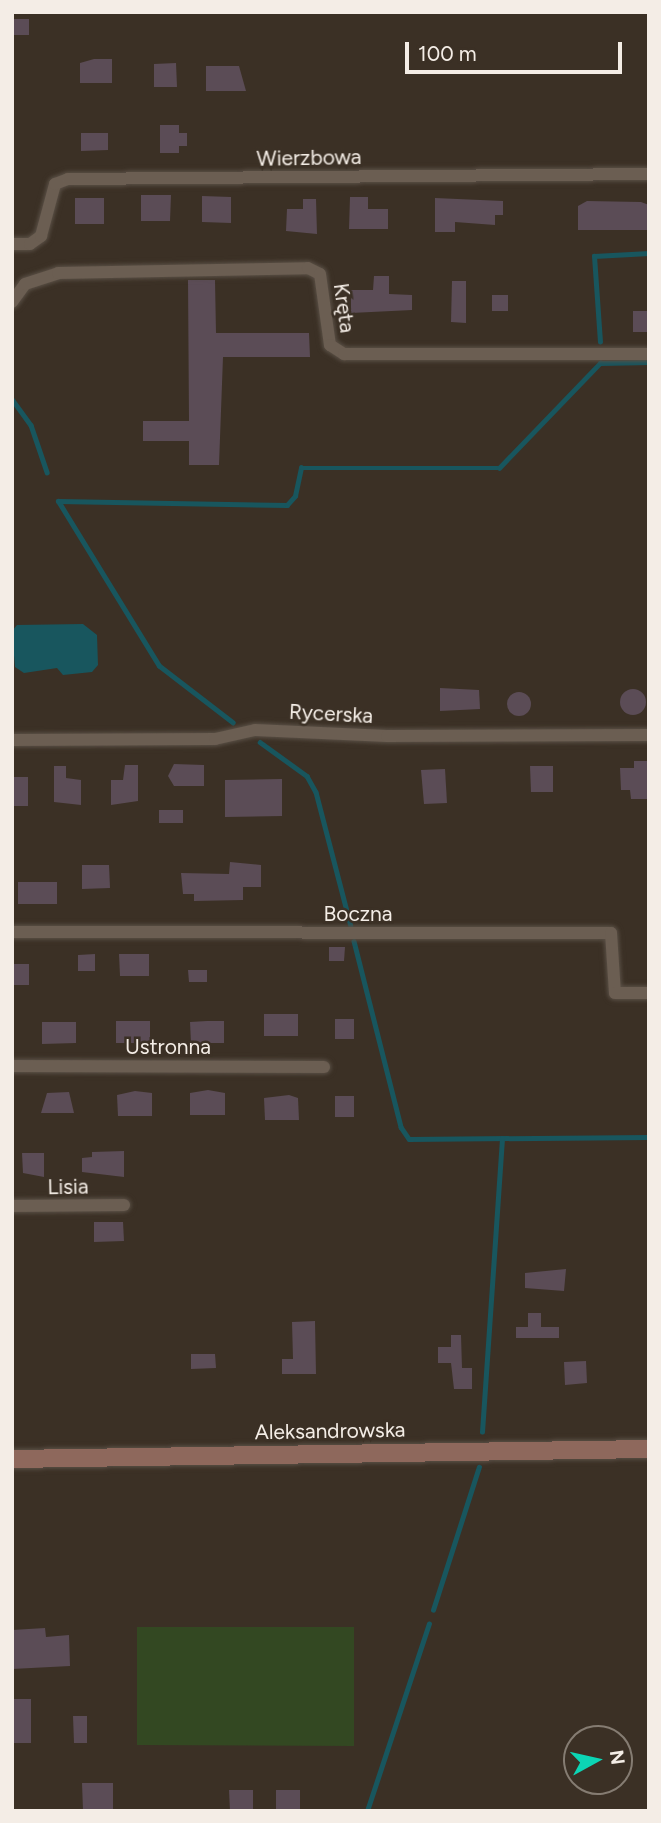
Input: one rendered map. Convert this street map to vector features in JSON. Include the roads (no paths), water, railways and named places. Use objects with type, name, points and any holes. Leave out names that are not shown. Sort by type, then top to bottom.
[{"type":"main road","name":"Aleksandrowska","points":[[12,1459],[649,1449]]},
{"type":"street","name":"Wierzbowa","points":[[12,244],[30,244],[41,236],[55,184],[68,179],[649,174]]},
{"type":"street","name":"Kręta","points":[[12,302],[26,284],[58,273],[308,268],[320,274],[324,288],[324,330],[330,345],[344,354],[649,354]]},
{"type":"street","name":"Rycerska","points":[[12,740],[215,739],[255,730],[387,736],[649,735]]},
{"type":"street","name":"Boczna","points":[[12,932],[611,933],[615,993],[649,993]]},
{"type":"street","name":"Ustronna","points":[[12,1066],[324,1067]]},
{"type":"street","name":"Lisia","points":[[12,1206],[124,1205]]},
{"type":"water","points":[[83,624],[97,635],[98,665],[92,672],[63,675],[57,668],[24,673],[15,667],[12,631],[17,625]]},
{"type":"waterway","points":[[600,342],[594,256],[649,253]]},
{"type":"waterway","points":[[233,723],[159,666],[58,501],[287,505],[295,496],[301,468],[499,468],[600,363],[649,362]]},
{"type":"waterway","points":[[12,399],[31,425],[47,472]]},
{"type":"waterway","points":[[260,742],[307,776],[316,792],[351,926]]},
{"type":"waterway","points":[[354,941],[401,1127],[409,1139],[649,1137]]},
{"type":"waterway","points":[[482,1432],[502,1139]]},
{"type":"waterway","points":[[433,1610],[479,1467]]},
{"type":"waterway","points":[[367,1811],[429,1624]]}]
